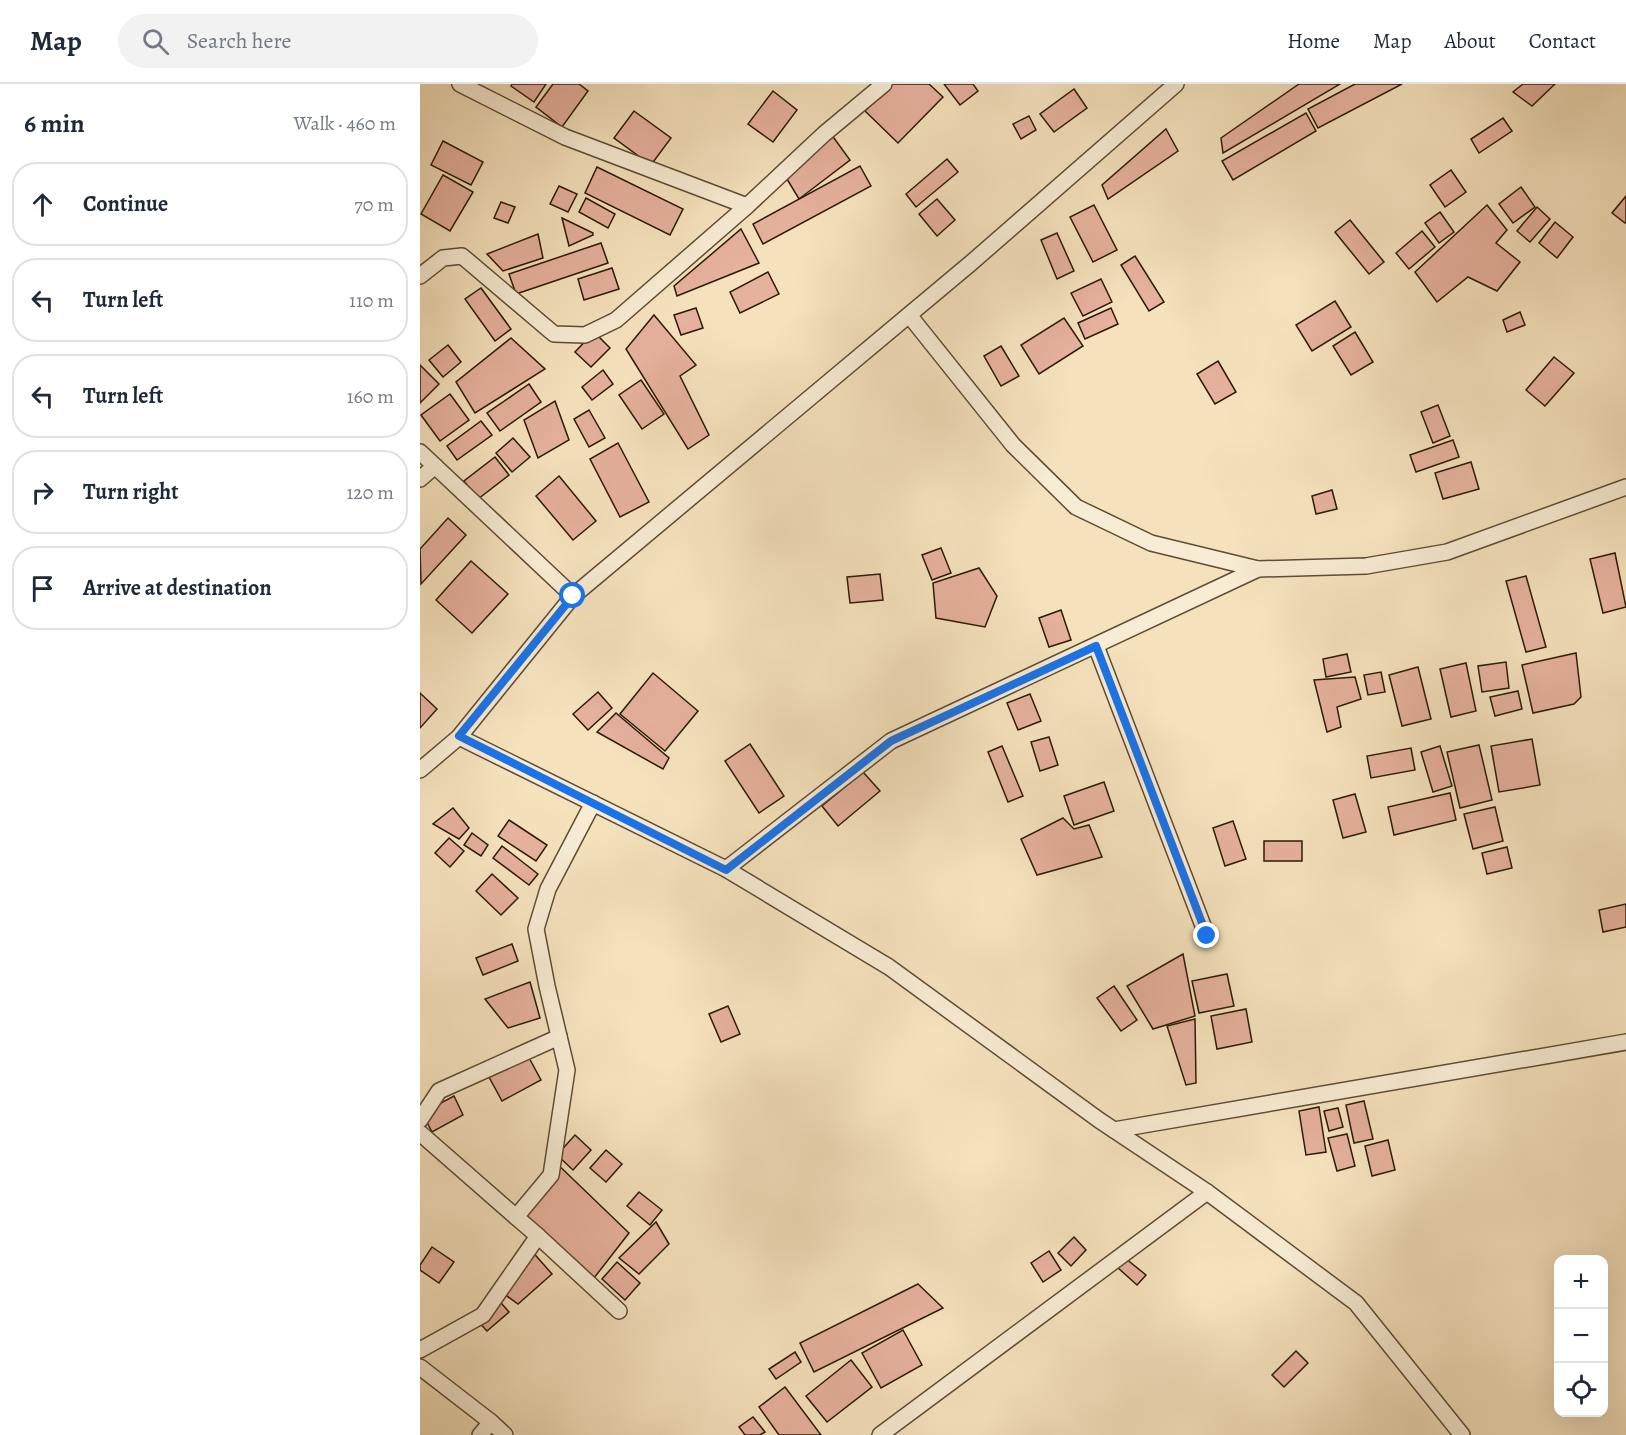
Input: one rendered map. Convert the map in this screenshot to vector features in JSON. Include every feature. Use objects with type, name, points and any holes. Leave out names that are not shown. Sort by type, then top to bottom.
[{"type":"street","points":[[460,84],[565,137],[747,206]]},
{"type":"street","points":[[420,276],[443,258],[462,256],[554,334],[585,334],[616,320],[747,206],[824,134],[884,84]]},
{"type":"street","points":[[420,771],[459,736],[573,596],[909,315],[1176,84]]},
{"type":"street","points":[[909,315],[1013,445],[1076,507],[1151,543],[1258,569],[1366,566],[1447,552],[1626,487]]},
{"type":"street","points":[[420,452],[573,596]]},
{"type":"street","points":[[420,479],[435,466]]},
{"type":"street","points":[[726,870],[891,741],[1258,569]]},
{"type":"street","points":[[1096,646],[1207,936]]},
{"type":"street","points":[[459,736],[726,870],[889,968],[1114,1130],[1207,1192],[1356,1304],[1462,1435]]},
{"type":"street","points":[[516,1217],[551,1175],[567,1070],[536,929],[548,889],[593,803]]},
{"type":"street","points":[[420,1120],[440,1091],[559,1037]]},
{"type":"street","points":[[1114,1130],[1626,1042]]},
{"type":"street","points":[[420,1133],[538,1236],[619,1311]]},
{"type":"street","points":[[880,1435],[1207,1192]]},
{"type":"street","points":[[420,1350],[483,1315],[538,1236]]},
{"type":"street","points":[[420,1367],[505,1435]]},
{"type":"street","points":[[480,1435],[491,1422]]},
{"type":"building","points":[[512,84],[546,84],[534,102],[511,86]]},
{"type":"building","points":[[553,84],[579,84],[588,91],[562,127],[536,107]]},
{"type":"building","points":[[891,84],[929,84],[943,97],[898,143],[865,111]]},
{"type":"building","points":[[944,84],[973,84],[978,91],[960,105]]},
{"type":"building","points":[[1299,84],[1340,84],[1223,153],[1221,138]]},
{"type":"building","points":[[1355,84],[1402,84],[1318,128],[1308,109]]},
{"type":"building","points":[[1523,84],[1555,84],[1532,106],[1513,92]]},
{"type":"building","points":[[1074,89],[1087,108],[1054,132],[1040,114]]},
{"type":"building","points":[[773,91],[797,110],[773,142],[748,124]]},
{"type":"building","points":[[634,111],[671,138],[651,165],[614,138]]},
{"type":"building","points":[[1306,113],[1316,131],[1233,180],[1222,161]]},
{"type":"building","points":[[1029,116],[1036,130],[1021,139],[1013,124]]},
{"type":"building","points":[[1503,118],[1512,131],[1479,153],[1471,139]]},
{"type":"building","points":[[1166,129],[1178,151],[1108,199],[1102,185]]},
{"type":"building","points":[[831,134],[850,160],[799,199],[787,179]]},
{"type":"building","points":[[443,141],[483,162],[471,185],[431,165]]},
{"type":"building","points":[[947,159],[958,172],[916,207],[906,194]]},
{"type":"building","points":[[860,166],[871,186],[763,244],[753,224]]},
{"type":"building","points":[[597,167],[683,209],[670,235],[585,193]]},
{"type":"building","points":[[1451,170],[1466,192],[1445,207],[1430,185]]},
{"type":"building","points":[[443,175],[473,192],[450,231],[421,214]]},
{"type":"building","points":[[559,186],[577,194],[568,212],[550,204]]},
{"type":"building","points":[[1521,187],[1535,207],[1513,223],[1499,204]]},
{"type":"building","points":[[1626,196],[1626,222],[1625,223],[1612,213]]},
{"type":"building","points":[[586,198],[615,214],[608,228],[579,212]]},
{"type":"building","points":[[937,199],[955,220],[937,236],[919,214]]},
{"type":"building","points":[[501,202],[515,207],[508,223],[494,218]]},
{"type":"building","points":[[1094,205],[1117,250],[1093,262],[1070,217]]},
{"type":"building","points":[[1487,205],[1507,230],[1496,243],[1520,262],[1497,291],[1468,277],[1437,302],[1415,272]]},
{"type":"building","points":[[1537,207],[1550,219],[1530,242],[1517,231]]},
{"type":"building","points":[[1440,212],[1454,232],[1439,243],[1425,223]]},
{"type":"building","points":[[562,218],[593,233],[593,235],[569,246]]},
{"type":"building","points":[[1350,220],[1384,262],[1369,274],[1335,232]]},
{"type":"building","points":[[1555,222],[1573,237],[1557,258],[1539,243]]},
{"type":"building","points":[[741,229],[759,263],[677,296],[674,286]]},
{"type":"building","points":[[1422,231],[1435,247],[1409,269],[1396,253]]},
{"type":"building","points":[[1057,233],[1074,271],[1057,279],[1041,240]]},
{"type":"building","points":[[538,234],[543,258],[503,271],[487,254]]},
{"type":"building","points":[[601,243],[608,263],[516,294],[509,274]]},
{"type":"building","points":[[1135,256],[1164,302],[1149,311],[1121,265]]},
{"type":"building","points":[[612,268],[619,289],[584,300],[578,279]]},
{"type":"building","points":[[768,272],[779,294],[740,313],[730,292]]},
{"type":"building","points":[[1101,279],[1112,302],[1083,316],[1071,293]]},
{"type":"building","points":[[481,288],[511,329],[495,341],[465,299]]},
{"type":"building","points":[[1335,301],[1351,327],[1312,351],[1296,325]]},
{"type":"building","points":[[696,308],[703,328],[681,335],[674,315]]},
{"type":"building","points":[[1111,308],[1118,324],[1085,339],[1078,323]]},
{"type":"building","points":[[1520,312],[1525,325],[1507,332],[1503,320]]},
{"type":"building","points":[[654,315],[696,365],[680,376],[709,435],[688,449],[626,349]]},
{"type":"building","points":[[1064,318],[1083,346],[1039,374],[1021,345]]},
{"type":"building","points":[[594,332],[610,348],[591,367],[575,352]]},
{"type":"building","points":[[1355,332],[1373,362],[1351,375],[1333,346]]},
{"type":"building","points":[[511,338],[545,369],[475,413],[456,382]]},
{"type":"building","points":[[448,345],[461,362],[443,377],[429,360]]},
{"type":"building","points":[[1001,346],[1019,376],[1001,386],[984,356]]},
{"type":"building","points":[[1554,357],[1574,373],[1545,406],[1526,390]]},
{"type":"building","points":[[1218,361],[1236,392],[1215,404],[1197,374]]},
{"type":"building","points":[[420,365],[439,384],[420,403]]},
{"type":"building","points":[[603,370],[613,384],[592,400],[582,387]]},
{"type":"building","points":[[641,380],[664,414],[642,429],[619,395]]},
{"type":"building","points":[[529,384],[541,402],[500,431],[487,413]]},
{"type":"building","points":[[450,394],[469,420],[440,441],[421,415]]},
{"type":"building","points":[[555,401],[569,440],[538,458],[524,420]]},
{"type":"building","points":[[1438,405],[1450,436],[1433,443],[1421,412]]},
{"type":"building","points":[[589,410],[605,438],[589,447],[574,419]]},
{"type":"building","points":[[481,421],[492,435],[457,460],[447,446]]},
{"type":"building","points":[[513,438],[530,457],[512,472],[496,453]]},
{"type":"building","points":[[1453,440],[1459,457],[1416,472],[1410,455]]},
{"type":"building","points":[[618,443],[649,502],[620,517],[590,459]]},
{"type":"building","points":[[495,457],[509,475],[478,499],[464,481]]},
{"type":"building","points":[[1471,462],[1479,489],[1443,499],[1435,473]]},
{"type":"building","points":[[559,476],[596,521],[573,540],[536,496]]},
{"type":"building","points":[[1332,490],[1337,509],[1316,514],[1312,496]]},
{"type":"building","points":[[448,518],[466,535],[421,584],[420,549]]},
{"type":"building","points":[[941,548],[951,573],[932,580],[922,555]]},
{"type":"building","points":[[1615,553],[1626,607],[1603,613],[1590,559]]},
{"type":"building","points":[[471,561],[508,594],[472,633],[436,600]]},
{"type":"building","points":[[979,568],[997,596],[985,627],[936,618],[933,583]]},
{"type":"building","points":[[880,574],[883,600],[850,603],[847,577]]},
{"type":"building","points":[[1526,576],[1546,647],[1526,652],[1506,581]]},
{"type":"building","points":[[1061,610],[1071,640],[1049,647],[1039,618]]},
{"type":"building","points":[[1576,653],[1581,697],[1574,704],[1533,713],[1522,665]]},
{"type":"building","points":[[1347,654],[1351,672],[1326,677],[1323,659]]},
{"type":"building","points":[[1506,662],[1509,688],[1482,692],[1478,666]]},
{"type":"building","points":[[1466,663],[1476,711],[1451,717],[1440,669]]},
{"type":"building","points":[[1418,667],[1431,719],[1402,726],[1389,675]]},
{"type":"building","points":[[1381,672],[1385,692],[1368,695],[1364,675]]},
{"type":"building","points":[[653,673],[698,711],[665,751],[620,714]]},
{"type":"building","points":[[1355,677],[1361,699],[1337,707],[1341,727],[1327,732],[1314,680]]},
{"type":"building","points":[[1518,691],[1522,709],[1495,716],[1490,697]]},
{"type":"building","points":[[598,692],[612,708],[588,730],[573,714]]},
{"type":"building","points":[[420,693],[437,709],[420,728]]},
{"type":"building","points":[[1030,694],[1041,721],[1018,730],[1007,703]]},
{"type":"building","points":[[616,713],[669,758],[663,769],[597,732]]},
{"type":"building","points":[[1049,737],[1058,765],[1040,771],[1031,742]]},
{"type":"building","points":[[1532,739],[1540,785],[1499,792],[1491,746]]},
{"type":"building","points":[[750,744],[784,796],[759,813],[725,761]]},
{"type":"building","points":[[1479,745],[1492,800],[1460,808],[1447,752]]},
{"type":"building","points":[[1002,746],[1023,796],[1008,802],[988,752]]},
{"type":"building","points":[[1440,746],[1452,786],[1433,792],[1421,752]]},
{"type":"building","points":[[1411,748],[1415,770],[1371,778],[1367,756]]},
{"type":"building","points":[[863,772],[880,791],[838,826],[822,806]]},
{"type":"building","points":[[1104,782],[1114,811],[1074,825],[1064,796]]},
{"type":"building","points":[[1450,793],[1456,820],[1394,835],[1388,807]]},
{"type":"building","points":[[1355,794],[1366,832],[1343,838],[1333,800]]},
{"type":"building","points":[[1495,807],[1503,841],[1473,849],[1464,814]]},
{"type":"building","points":[[453,808],[469,828],[459,839],[433,824]]},
{"type":"building","points":[[1063,818],[1074,829],[1089,825],[1102,857],[1037,875],[1021,839]]},
{"type":"building","points":[[509,820],[547,845],[536,861],[498,836]]},
{"type":"building","points":[[1233,821],[1246,859],[1225,866],[1213,828]]},
{"type":"building","points":[[472,833],[488,845],[481,856],[464,845]]},
{"type":"building","points":[[449,838],[464,851],[450,867],[435,853]]},
{"type":"building","points":[[1264,841],[1302,841],[1302,861],[1264,861]]},
{"type":"building","points":[[502,846],[538,874],[529,885],[493,858]]},
{"type":"building","points":[[1507,847],[1512,868],[1487,874],[1482,853]]},
{"type":"building","points":[[492,874],[518,898],[501,915],[476,891]]},
{"type":"building","points":[[1626,904],[1626,927],[1603,932],[1599,910]]},
{"type":"building","points":[[512,944],[518,961],[483,975],[476,958]]},
{"type":"building","points":[[1183,954],[1195,1016],[1153,1029],[1127,986]]},
{"type":"building","points":[[1227,974],[1234,1006],[1199,1013],[1192,981]]},
{"type":"building","points":[[530,982],[540,1018],[508,1028],[485,999]]},
{"type":"building","points":[[1114,986],[1137,1020],[1121,1031],[1097,998]]},
{"type":"building","points":[[728,1006],[740,1034],[721,1042],[709,1014]]},
{"type":"building","points":[[1246,1009],[1252,1042],[1217,1049],[1211,1016]]},
{"type":"building","points":[[1195,1019],[1196,1083],[1186,1085],[1167,1026]]},
{"type":"building","points":[[528,1056],[541,1080],[502,1101],[489,1077]]},
{"type":"building","points":[[454,1096],[463,1115],[432,1132],[422,1113]]},
{"type":"building","points":[[1364,1101],[1373,1139],[1354,1143],[1346,1105]]},
{"type":"building","points":[[1319,1107],[1326,1152],[1306,1155],[1299,1111]]},
{"type":"building","points":[[1338,1108],[1343,1127],[1329,1131],[1324,1111]]},
{"type":"building","points":[[1347,1134],[1355,1166],[1337,1171],[1328,1138]]},
{"type":"building","points":[[575,1135],[591,1150],[573,1170],[557,1155]]},
{"type":"building","points":[[1388,1140],[1395,1170],[1372,1176],[1365,1146]]},
{"type":"building","points":[[606,1150],[622,1164],[606,1182],[590,1168]]},
{"type":"building","points":[[550,1157],[629,1233],[594,1278],[525,1214]]},
{"type":"building","points":[[639,1192],[662,1210],[650,1225],[627,1206]]},
{"type":"building","points":[[656,1222],[669,1244],[639,1274],[619,1258]]},
{"type":"building","points":[[1074,1237],[1086,1250],[1071,1266],[1058,1253]]},
{"type":"building","points":[[432,1247],[454,1262],[439,1283],[420,1270],[420,1265]]},
{"type":"building","points":[[530,1249],[552,1274],[518,1304],[500,1291]]},
{"type":"building","points":[[1049,1251],[1061,1270],[1043,1282],[1031,1263]]},
{"type":"building","points":[[1125,1258],[1146,1275],[1137,1285],[1117,1267]]},
{"type":"building","points":[[617,1262],[640,1283],[625,1300],[602,1279]]},
{"type":"building","points":[[918,1284],[943,1308],[814,1372],[800,1343]]},
{"type":"building","points":[[495,1296],[509,1312],[487,1331],[473,1316]]},
{"type":"building","points":[[903,1330],[922,1365],[881,1388],[862,1353]]},
{"type":"building","points":[[1296,1351],[1308,1363],[1284,1387],[1272,1375]]},
{"type":"building","points":[[795,1352],[801,1362],[776,1379],[769,1369]]},
{"type":"building","points":[[851,1360],[872,1387],[827,1422],[806,1396]]},
{"type":"building","points":[[785,1387],[821,1435],[779,1435],[759,1407]]},
{"type":"building","points":[[753,1417],[765,1432],[760,1435],[745,1435],[739,1427]]},
{"type":"route","points":[[573,596],[459,736],[726,870],[891,741],[1096,646],[1207,936]]}]
